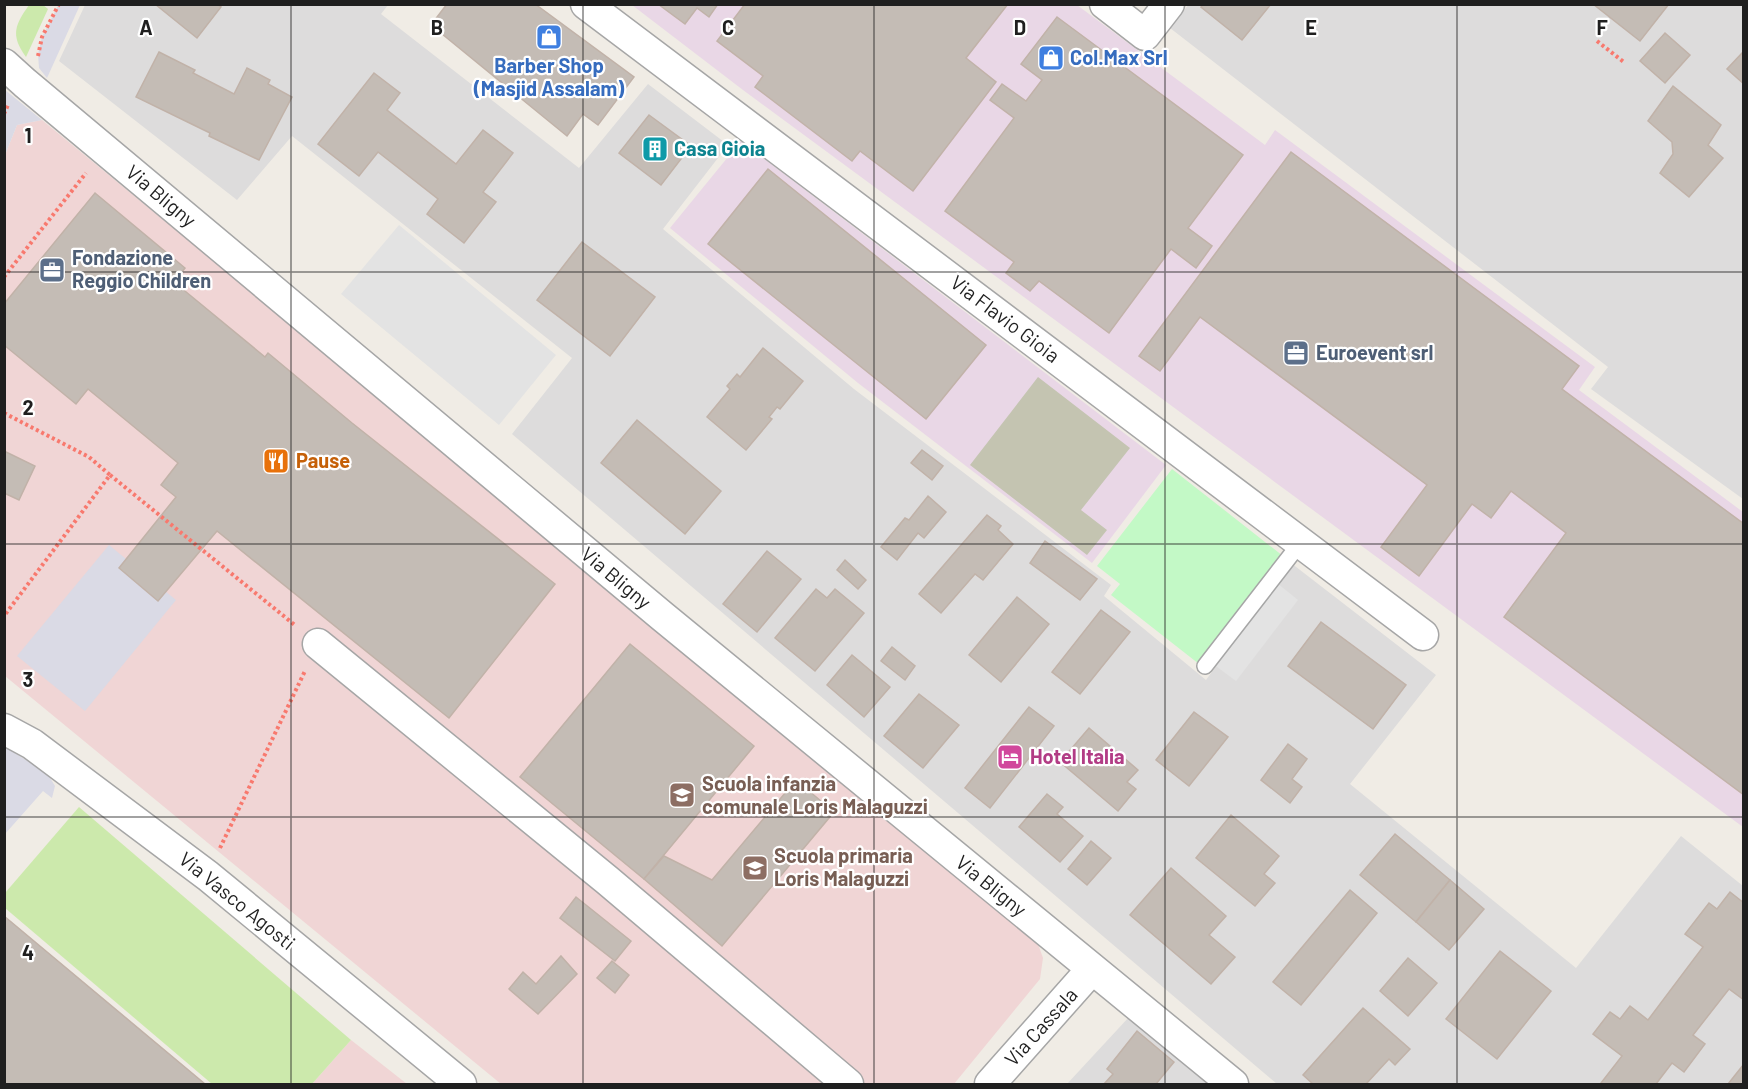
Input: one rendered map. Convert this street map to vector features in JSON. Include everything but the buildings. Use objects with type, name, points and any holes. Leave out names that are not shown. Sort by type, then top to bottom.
[{"type":"street","name":"Via Flavio Gioia","points":[[586,4],[1423,635]]},
{"type":"street","points":[[1105,4],[1145,35],[1169,4]]},
{"type":"street","name":"Via Bligny","points":[[4,64],[662,616],[1233,1084]]},
{"type":"street","points":[[318,644],[608,880],[848,1084]]},
{"type":"street","name":"Via Vasco Agosti","points":[[7,731],[32,744],[208,876],[461,1084]]},
{"type":"street","name":"Via Cassala","points":[[990,1084],[1092,969]]},
{"type":"lane","points":[[1205,666],[1301,542]]},
{"type":"path","points":[[1597,40],[1625,63]]},
{"type":"path","points":[[4,413],[90,457],[318,644],[208,876]]},
{"type":"path","points":[[4,616],[110,475]]},
{"type":"shaded area","points":[[59,4],[80,5],[47,78],[39,68],[38,54],[42,37]]},
{"type":"shaded area","points":[[1189,4],[1743,5],[1743,499],[1591,389],[1608,367],[1170,28]]},
{"type":"shaded area","points":[[85,5],[388,5],[381,14],[579,168],[648,84],[728,145],[663,229],[854,389],[1111,585],[1104,596],[1206,680],[1291,563],[1436,675],[1350,784],[1576,968],[1681,836],[1743,886],[1743,1084],[1277,1084],[512,434],[572,358],[292,136],[237,200],[59,61]]},
{"type":"shaded area","points":[[632,5],[1077,5],[1265,145],[1275,130],[1595,367],[1579,390],[1743,512],[1743,827],[743,90]]},
{"type":"shaded area","points":[[5,90],[42,120],[17,125],[5,155]]},
{"type":"shaded area","points":[[42,120],[1037,941],[1043,958],[1040,979],[954,1084],[501,1084],[5,676],[5,155],[17,125]]},
{"type":"shaded area","points":[[741,141],[1166,465],[1092,563],[858,383],[670,228]]},
{"type":"shaded area","points":[[399,225],[556,355],[499,425],[341,294]]},
{"type":"shaded area","points":[[1038,377],[1130,448],[1081,510],[1107,530],[1087,555],[970,465]]},
{"type":"shaded area","points":[[109,545],[176,600],[85,711],[17,656]]},
{"type":"shaded area","points":[[1272,579],[1298,600],[1236,681],[1209,661]]},
{"type":"shaded area","points":[[5,747],[47,773],[55,786],[52,798],[43,791],[5,834]]},
{"type":"shaded area","points":[[1130,1016],[1212,1084],[1067,1084]]},
{"type":"shaded area","points":[[351,1040],[407,1084],[312,1084]]},
{"type":"green space","points":[[29,5],[43,5],[48,9],[26,57],[18,42],[16,30],[20,18]]},
{"type":"green space","points":[[1172,469],[1283,556],[1199,664],[1111,595],[1120,584],[1097,566]]},
{"type":"green space","points":[[79,807],[351,1040],[312,1084],[212,1084],[5,908],[5,893]]},
{"type":"place","name":"Barber Shop (Masjid Assalam)","points":[[549,37]]},
{"type":"place","name":"Col.Max Srl","points":[[1051,58]]},
{"type":"place","name":"Casa Gioia","points":[[655,149]]},
{"type":"place","name":"Fondazione Reggio Children","points":[[52,270]]},
{"type":"place","name":"Euroevent srl","points":[[1296,353]]},
{"type":"place","name":"Pause","points":[[276,461]]},
{"type":"place","name":"Hotel Italia","points":[[1010,757]]},
{"type":"place","name":"Scuola infanzia comunale Loris Malaguzzi","points":[[682,795]]},
{"type":"place","name":"Scuola primaria Loris Malaguzzi","points":[[755,868]]}]
